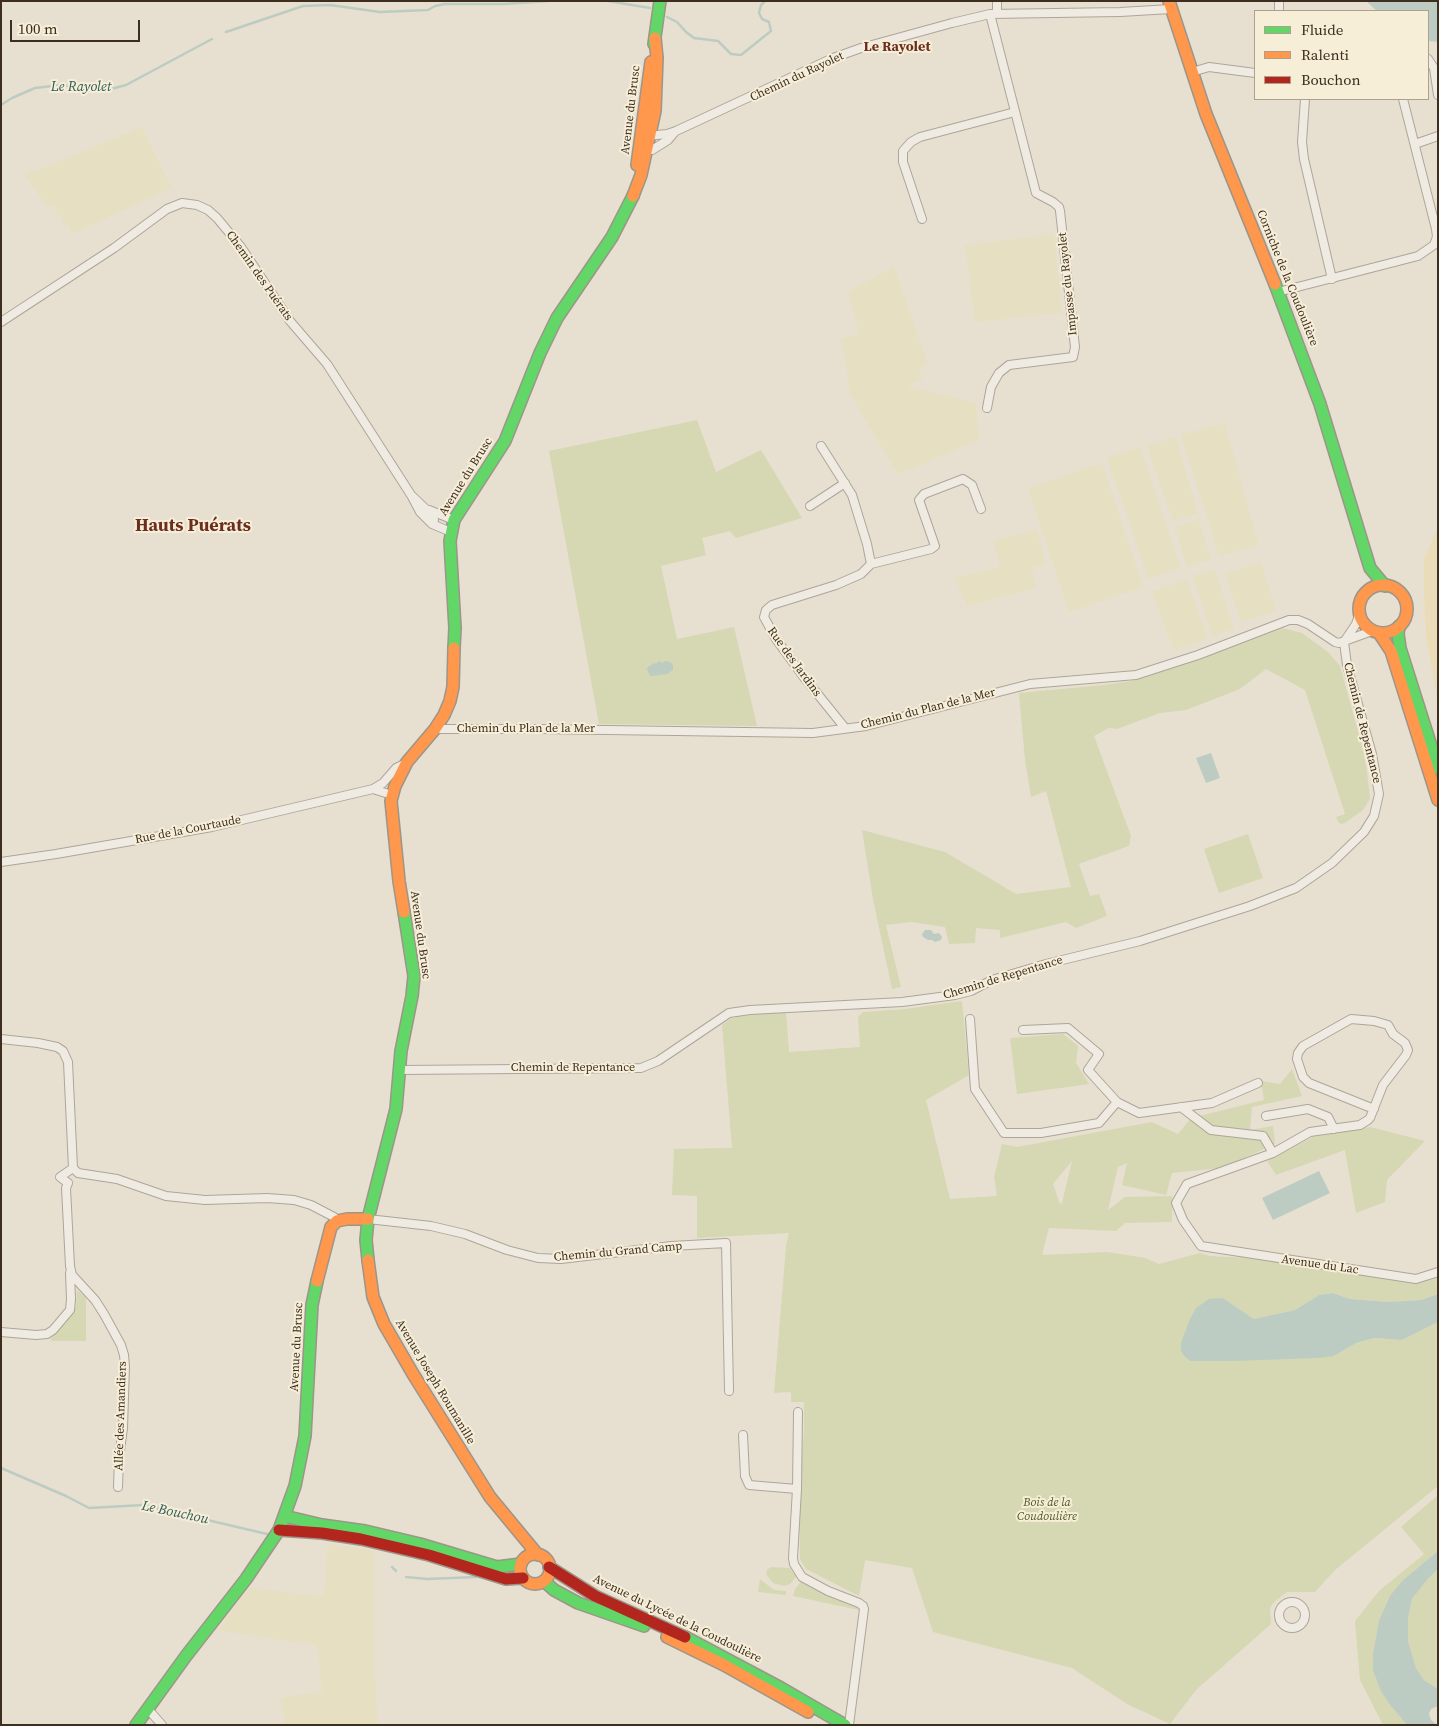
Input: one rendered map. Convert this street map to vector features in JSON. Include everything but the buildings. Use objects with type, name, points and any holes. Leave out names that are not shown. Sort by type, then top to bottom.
[{"type":"street","name":"Avenue du Brusc","points":[[646,142],[647,90],[660,1]]},
{"type":"street","name":"Impasse du Rayolet","points":[[987,408],[992,387],[999,373],[1008,365],[1073,357],[1075,348],[1059,206],[1036,193],[993,14],[998,1]]},
{"type":"street","name":"Chemin du Rayolet","points":[[646,142],[676,131],[852,51],[884,40],[993,14],[1120,12],[1170,5]]},
{"type":"street","name":"Corniche de la Coudoulière","points":[[1170,5],[1206,114],[1278,292],[1326,420],[1370,568]]},
{"type":"street","name":"Avenue du Brusc","points":[[368,1219],[396,1109],[402,1046],[414,976],[399,881],[391,810],[392,795],[407,762],[435,729],[450,702],[455,674],[451,532],[454,520],[505,441],[540,352],[552,328],[612,237],[629,205],[641,175],[646,142],[657,95],[655,38]]},
{"type":"street","points":[[1429,60],[1434,68],[1438,95]]},
{"type":"street","points":[[1192,72],[1209,67],[1254,73]]},
{"type":"street","points":[[1305,100],[1302,142],[1304,159],[1332,279]]},
{"type":"street","points":[[1278,292],[1418,256],[1434,245],[1436,229],[1403,100]]},
{"type":"street","points":[[922,219],[903,162],[903,151],[911,142],[920,138],[1015,112]]},
{"type":"street","points":[[646,142],[652,150],[668,140],[676,131]]},
{"type":"street","points":[[1415,144],[1438,136]]},
{"type":"street","name":"Chemin des Puérats","points":[[1,322],[114,248],[167,209],[182,203],[197,205],[208,210],[241,247],[290,321],[327,364],[420,512],[432,524],[451,532]]},
{"type":"street","points":[[821,446],[852,495],[871,564],[931,550],[934,546],[919,500],[924,494],[963,479],[972,486],[980,509]]},
{"type":"street","points":[[810,506],[845,483]]},
{"type":"street","name":"Chemin des Puérats","points":[[411,495],[428,510],[454,520]]},
{"type":"street","points":[[428,510],[434,520],[432,524]]},
{"type":"street","name":"Rue des Jardins","points":[[845,728],[803,676],[776,639],[764,617],[766,610],[772,605],[836,585],[861,574],[871,564]]},
{"type":"street","points":[[1370,568],[1385,586]]},
{"type":"street","points":[[1370,568],[1370,583],[1360,602],[1362,622],[1375,632],[1391,651],[1438,800]]},
{"type":"street","points":[[1367,591],[1375,587],[1385,586],[1395,589],[1400,593],[1406,605],[1406,613],[1399,626],[1400,648],[1438,768]]},
{"type":"street","points":[[1344,642],[1360,615]]},
{"type":"street","name":"Chemin du Plan de la Mer","points":[[435,729],[813,733],[866,726],[1030,684],[1136,676],[1198,655],[1289,620],[1298,620],[1308,624],[1335,642],[1344,642]]},
{"type":"street","points":[[1344,642],[1375,632],[1390,632],[1399,626]]},
{"type":"street","name":"Chemin de Repentance","points":[[399,1070],[641,1068],[658,1061],[729,1014],[750,1010],[902,1002],[955,995],[971,991],[1001,977],[1090,952],[1140,941],[1250,906],[1296,888],[1332,863],[1364,832],[1374,816],[1379,797],[1376,769],[1347,665],[1344,642]]},
{"type":"street","name":"Rue de la Courtaude","points":[[1,862],[212,827],[374,790],[396,768],[407,762]]},
{"type":"street","points":[[383,783],[388,784],[392,795]]},
{"type":"street","name":"Rue de la Courtaude","points":[[374,790],[392,795]]},
{"type":"street","points":[[970,1019],[975,1089],[1004,1133],[1041,1133],[1099,1124],[1117,1102]]},
{"type":"street","points":[[1181,1107],[1211,1130],[1262,1136],[1272,1153],[1310,1132],[1364,1123],[1370,1118],[1374,1109],[1383,1085],[1408,1050],[1405,1043],[1393,1034],[1388,1025],[1374,1021],[1351,1019],[1309,1042],[1300,1050],[1297,1059],[1306,1081],[1374,1109]]},
{"type":"street","points":[[1023,1030],[1068,1028],[1099,1054],[1088,1070],[1117,1102],[1139,1113],[1212,1103],[1258,1083]]},
{"type":"street","points":[[1,1038],[38,1042],[57,1047],[63,1051],[68,1062],[75,1170],[68,1183],[60,1177],[75,1170],[117,1179],[166,1196],[205,1200],[267,1198],[294,1200],[311,1205],[334,1217],[337,1221],[368,1219]]},
{"type":"street","points":[[1266,1116],[1308,1109],[1328,1117],[1334,1129]]},
{"type":"street","name":"Avenue du Lac","points":[[1272,1153],[1187,1184],[1176,1203],[1183,1220],[1201,1246],[1416,1279],[1438,1272]]},
{"type":"street","name":"Allée des Amandiers","points":[[68,1183],[66,1188],[72,1275],[95,1300],[121,1345],[124,1355],[123,1428],[118,1487]]},
{"type":"street","name":"Chemin du Grand Camp","points":[[368,1219],[431,1226],[465,1234],[507,1250],[538,1258],[561,1259],[671,1246],[726,1243],[729,1391]]},
{"type":"street","name":"Avenue Joseph Roumanille","points":[[368,1219],[366,1240],[369,1277],[373,1298],[384,1324],[490,1498],[538,1555]]},
{"type":"street","name":"Avenue du Brusc","points":[[136,1725],[246,1579],[279,1530],[296,1486],[305,1436],[312,1305],[320,1264],[331,1226],[337,1221]]},
{"type":"street","points":[[1,1332],[36,1335],[47,1334],[53,1330],[70,1310],[70,1266]]},
{"type":"street","points":[[798,1412],[797,1489],[793,1558],[796,1568],[802,1577],[828,1591],[859,1603],[864,1609],[849,1725]]},
{"type":"street","points":[[743,1434],[746,1483],[749,1485],[797,1489]]},
{"type":"street","points":[[279,1530],[322,1533],[361,1539],[429,1555],[506,1579],[523,1578],[532,1584],[544,1581],[549,1575],[550,1567],[546,1559],[538,1555],[533,1555],[523,1561],[497,1567],[420,1544],[365,1531],[322,1525],[284,1516]]},
{"type":"street","points":[[523,1578],[521,1574],[526,1541]]},
{"type":"street","name":"Avenue du Lycée de la Coudoulière","points":[[550,1567],[595,1596],[702,1645],[782,1688],[844,1725]]},
{"type":"street","name":"Avenue du Lycée de la Coudoulière","points":[[544,1581],[554,1590],[578,1603],[646,1626],[724,1665],[830,1725]]},
{"type":"street","points":[[147,1708],[162,1725]]},
{"type":"shaded area","points":[[1366,1],[1438,1],[1438,42],[1429,41],[1429,10],[1376,10]]},
{"type":"shaded area","points":[[142,127],[172,188],[72,234],[68,225],[65,226],[60,215],[58,216],[53,205],[47,207],[25,175]]},
{"type":"shaded area","points":[[1054,234],[1062,313],[975,322],[965,245]]},
{"type":"shaded area","points":[[894,266],[928,364],[920,369],[922,379],[907,386],[976,403],[979,440],[898,474],[850,394],[840,339],[859,333],[848,292]]},
{"type":"shaded area","points":[[1225,423],[1259,546],[1219,556],[1181,435]]},
{"type":"shaded area","points":[[1176,437],[1198,514],[1173,521],[1147,446]]},
{"type":"shaded area","points":[[1140,447],[1181,568],[1148,579],[1107,458]]},
{"type":"shaded area","points":[[1102,463],[1143,587],[1069,612],[1028,488]]},
{"type":"shaded area","points":[[1199,519],[1211,559],[1187,567],[1175,527]]},
{"type":"shaded area","points":[[1037,530],[1046,564],[1032,568],[1036,588],[967,606],[955,578],[1000,567],[993,540]]},
{"type":"shaded area","points":[[1261,562],[1276,611],[1241,622],[1225,573]]},
{"type":"shaded area","points":[[1215,569],[1234,629],[1212,636],[1193,576]]},
{"type":"shaded area","points":[[1186,579],[1208,638],[1174,650],[1152,592]]},
{"type":"shaded area","points":[[659,661],[662,663],[670,662],[673,665],[673,670],[667,674],[650,676],[648,667]]},
{"type":"shaded area","points":[[1211,753],[1220,778],[1206,783],[1196,758]]},
{"type":"shaded area","points":[[925,930],[931,930],[934,934],[939,933],[942,937],[941,940],[935,942],[923,937],[922,934]]},
{"type":"shaded area","points":[[1319,1171],[1330,1193],[1273,1220],[1262,1198]]},
{"type":"shaded area","points":[[1333,1293],[1350,1299],[1388,1302],[1421,1300],[1438,1294],[1438,1322],[1402,1340],[1374,1338],[1356,1343],[1334,1356],[1317,1358],[1190,1361],[1181,1351],[1181,1343],[1190,1319],[1196,1308],[1209,1299],[1223,1298],[1254,1319],[1295,1310],[1319,1295]]},
{"type":"shaded area","points":[[328,1544],[375,1551],[374,1655],[378,1725],[285,1725],[280,1698],[322,1691],[317,1646],[218,1630],[250,1587],[323,1597]]},
{"type":"shaded area","points":[[1438,1551],[1438,1569],[1412,1599],[1408,1619],[1408,1641],[1416,1668],[1424,1680],[1438,1689],[1438,1706],[1431,1709],[1429,1714],[1431,1720],[1437,1725],[1407,1725],[1381,1691],[1373,1670],[1373,1655],[1379,1621],[1390,1596],[1403,1580]]},
{"type":"green space","points":[[697,420],[716,472],[761,450],[802,518],[736,538],[730,531],[702,538],[706,555],[661,566],[677,639],[734,627],[757,726],[599,724],[549,451]]},
{"type":"green space","points":[[1282,628],[1302,633],[1328,652],[1340,666],[1367,771],[1370,799],[1363,810],[1345,823],[1341,824],[1338,822],[1336,817],[1345,814],[1305,690],[1266,669],[1240,689],[1186,710],[1160,713],[1117,729],[1109,728],[1094,736],[1131,836],[1129,846],[1079,864],[1090,896],[1099,894],[1107,916],[1076,928],[1066,922],[1000,938],[1000,930],[976,928],[975,943],[949,944],[945,927],[911,922],[886,925],[901,987],[892,989],[873,899],[862,830],[945,852],[1016,894],[1071,887],[1046,791],[1031,797],[1025,760],[1019,693],[1132,681]]},
{"type":"green space","points":[[1248,834],[1263,878],[1219,893],[1204,849]]},
{"type":"green space","name":"Bois de la Coudoulière","points":[[962,1001],[969,1075],[926,1100],[950,1199],[997,1196],[994,1177],[1002,1144],[1017,1147],[1152,1122],[1178,1134],[1191,1118],[1264,1100],[1261,1081],[1280,1084],[1292,1069],[1302,1096],[1252,1107],[1250,1130],[1273,1126],[1275,1144],[1222,1168],[1172,1173],[1166,1195],[1122,1185],[1127,1163],[1118,1167],[1108,1210],[1125,1197],[1172,1196],[1172,1222],[1125,1223],[1116,1231],[1049,1228],[1042,1255],[1108,1252],[1145,1258],[1159,1264],[1200,1253],[1209,1256],[1253,1258],[1419,1281],[1438,1276],[1438,1294],[1421,1300],[1388,1302],[1350,1299],[1333,1293],[1319,1295],[1295,1310],[1254,1319],[1223,1298],[1181,1351],[1190,1361],[1334,1356],[1356,1343],[1374,1338],[1402,1340],[1438,1322],[1438,1486],[1335,1570],[1315,1592],[1287,1592],[1275,1601],[1270,1608],[1271,1624],[1196,1690],[1170,1724],[1127,1704],[1072,1668],[933,1632],[912,1568],[865,1560],[859,1596],[806,1569],[800,1559],[799,1494],[804,1431],[804,1402],[791,1402],[791,1392],[774,1393],[786,1246],[789,1233],[697,1238],[697,1196],[672,1195],[674,1149],[732,1148],[722,1025],[730,1019],[739,1016],[786,1012],[789,1052],[860,1047],[858,1017],[863,1012],[905,1009]],"holes":[[[1072,1161],[1062,1203],[1060,1204],[1053,1184]]]},
{"type":"green space","points":[[1063,1034],[1078,1046],[1076,1063],[1089,1084],[1017,1094],[1010,1038]]},
{"type":"green space","points":[[1370,1127],[1425,1141],[1387,1180],[1385,1202],[1356,1213],[1345,1150],[1276,1175],[1267,1161],[1313,1137]]},
{"type":"green space","points":[[77,1290],[86,1297],[86,1341],[51,1341],[51,1338],[73,1314],[76,1306]]},
{"type":"green space","points":[[1438,1495],[1438,1551],[1403,1580],[1390,1705],[1407,1725],[1383,1725],[1360,1680],[1355,1621],[1379,1591],[1424,1554],[1401,1527]]},
{"type":"green space","points":[[771,1567],[790,1568],[796,1577],[790,1584],[784,1586],[773,1583],[766,1574],[767,1570]]},
{"type":"green space","points":[[1438,1569],[1438,1689],[1424,1680],[1416,1668],[1408,1641],[1408,1619],[1412,1599]]},
{"type":"green space","points":[[760,1579],[774,1590],[786,1591],[786,1595],[758,1592]]},
{"type":"green space","points":[[801,1582],[824,1594],[859,1607],[859,1610],[793,1596],[795,1589]]},
{"type":"sand","points":[[1438,526],[1438,703],[1426,637],[1424,559]]},
{"type":"waterway","name":"Le Rayolet","points":[[226,32],[303,6],[330,5],[380,12],[428,10],[445,4],[504,4],[549,1]]},
{"type":"waterway","name":"Le Rayolet","points":[[608,1],[650,8]]},
{"type":"waterway","name":"Le Rayolet","points":[[667,17],[677,22],[694,38],[718,41],[731,54],[741,55],[771,31],[769,22],[762,19],[759,13],[761,5],[765,1]]},
{"type":"waterway","name":"Le Rayolet","points":[[1,105],[35,88],[60,85],[107,90],[126,85],[212,39]]},
{"type":"waterway","name":"Le Bouchou","points":[[1,1468],[89,1508],[143,1505],[267,1534]]},
{"type":"waterway","name":"Le Bouchou","points":[[392,1567],[396,1571]]},
{"type":"waterway","name":"Le Bouchou","points":[[406,1577],[427,1579],[476,1577]]},
{"type":"traffic: fast","points":[[654,44],[660,1]]},
{"type":"traffic: fast","points":[[454,648],[455,628],[450,541],[454,520],[505,441],[540,353],[557,318],[612,237],[633,196]]},
{"type":"traffic: fast","points":[[1275,284],[1320,404],[1370,568],[1385,586]]},
{"type":"traffic: fast","points":[[1399,626],[1400,648],[1438,768]]},
{"type":"traffic: fast","points":[[368,1260],[366,1240],[368,1219],[396,1109],[401,1051],[412,996],[414,976],[404,912]]},
{"type":"traffic: fast","points":[[136,1725],[186,1656],[246,1579],[279,1530],[295,1486],[305,1436],[312,1305],[317,1281]]},
{"type":"traffic: fast","points":[[284,1516],[322,1525],[365,1531],[420,1544],[497,1567],[521,1564]]},
{"type":"traffic: fast","points":[[544,1581],[554,1590],[578,1603],[644,1626]]},
{"type":"traffic: fast","points":[[685,1637],[781,1688],[845,1725]]},
{"type":"traffic: slow","points":[[1169,1],[1206,114],[1275,284]]},
{"type":"traffic: slow","points":[[633,196],[641,175],[655,111],[657,58],[655,38]]},
{"type":"traffic: slow","points":[[637,165],[651,62]]},
{"type":"traffic: slow","points":[[1383,585],[1392,587],[1400,592],[1405,600],[1407,609],[1405,618],[1400,626],[1392,631],[1383,633],[1374,631],[1366,626],[1361,618],[1359,609],[1361,600],[1366,592],[1374,587],[1383,585]]},
{"type":"traffic: slow","points":[[1379,633],[1391,651],[1438,800]]},
{"type":"traffic: slow","points":[[404,912],[391,801],[395,786],[407,762],[435,729],[450,701],[453,687],[454,648]]},
{"type":"traffic: slow","points":[[317,1281],[331,1227],[337,1221],[368,1219]]},
{"type":"traffic: slow","points":[[368,1260],[373,1297],[384,1324],[490,1497],[538,1555]]},
{"type":"traffic: slow","points":[[535,1554],[541,1555],[549,1563],[550,1569],[549,1575],[541,1583],[535,1584],[529,1583],[521,1575],[520,1569],[521,1563],[529,1555],[535,1554]]},
{"type":"traffic: slow","points":[[667,1637],[724,1665],[808,1712]]},
{"type":"traffic: jam","points":[[279,1530],[322,1533],[361,1539],[429,1555],[506,1579],[523,1578]]},
{"type":"traffic: jam","points":[[549,1567],[595,1596],[685,1637]]},
{"type":"district","name":"Le Rayolet","points":[[897,47]]},
{"type":"district","name":"Hauts Puérats","points":[[193,526]]}]
